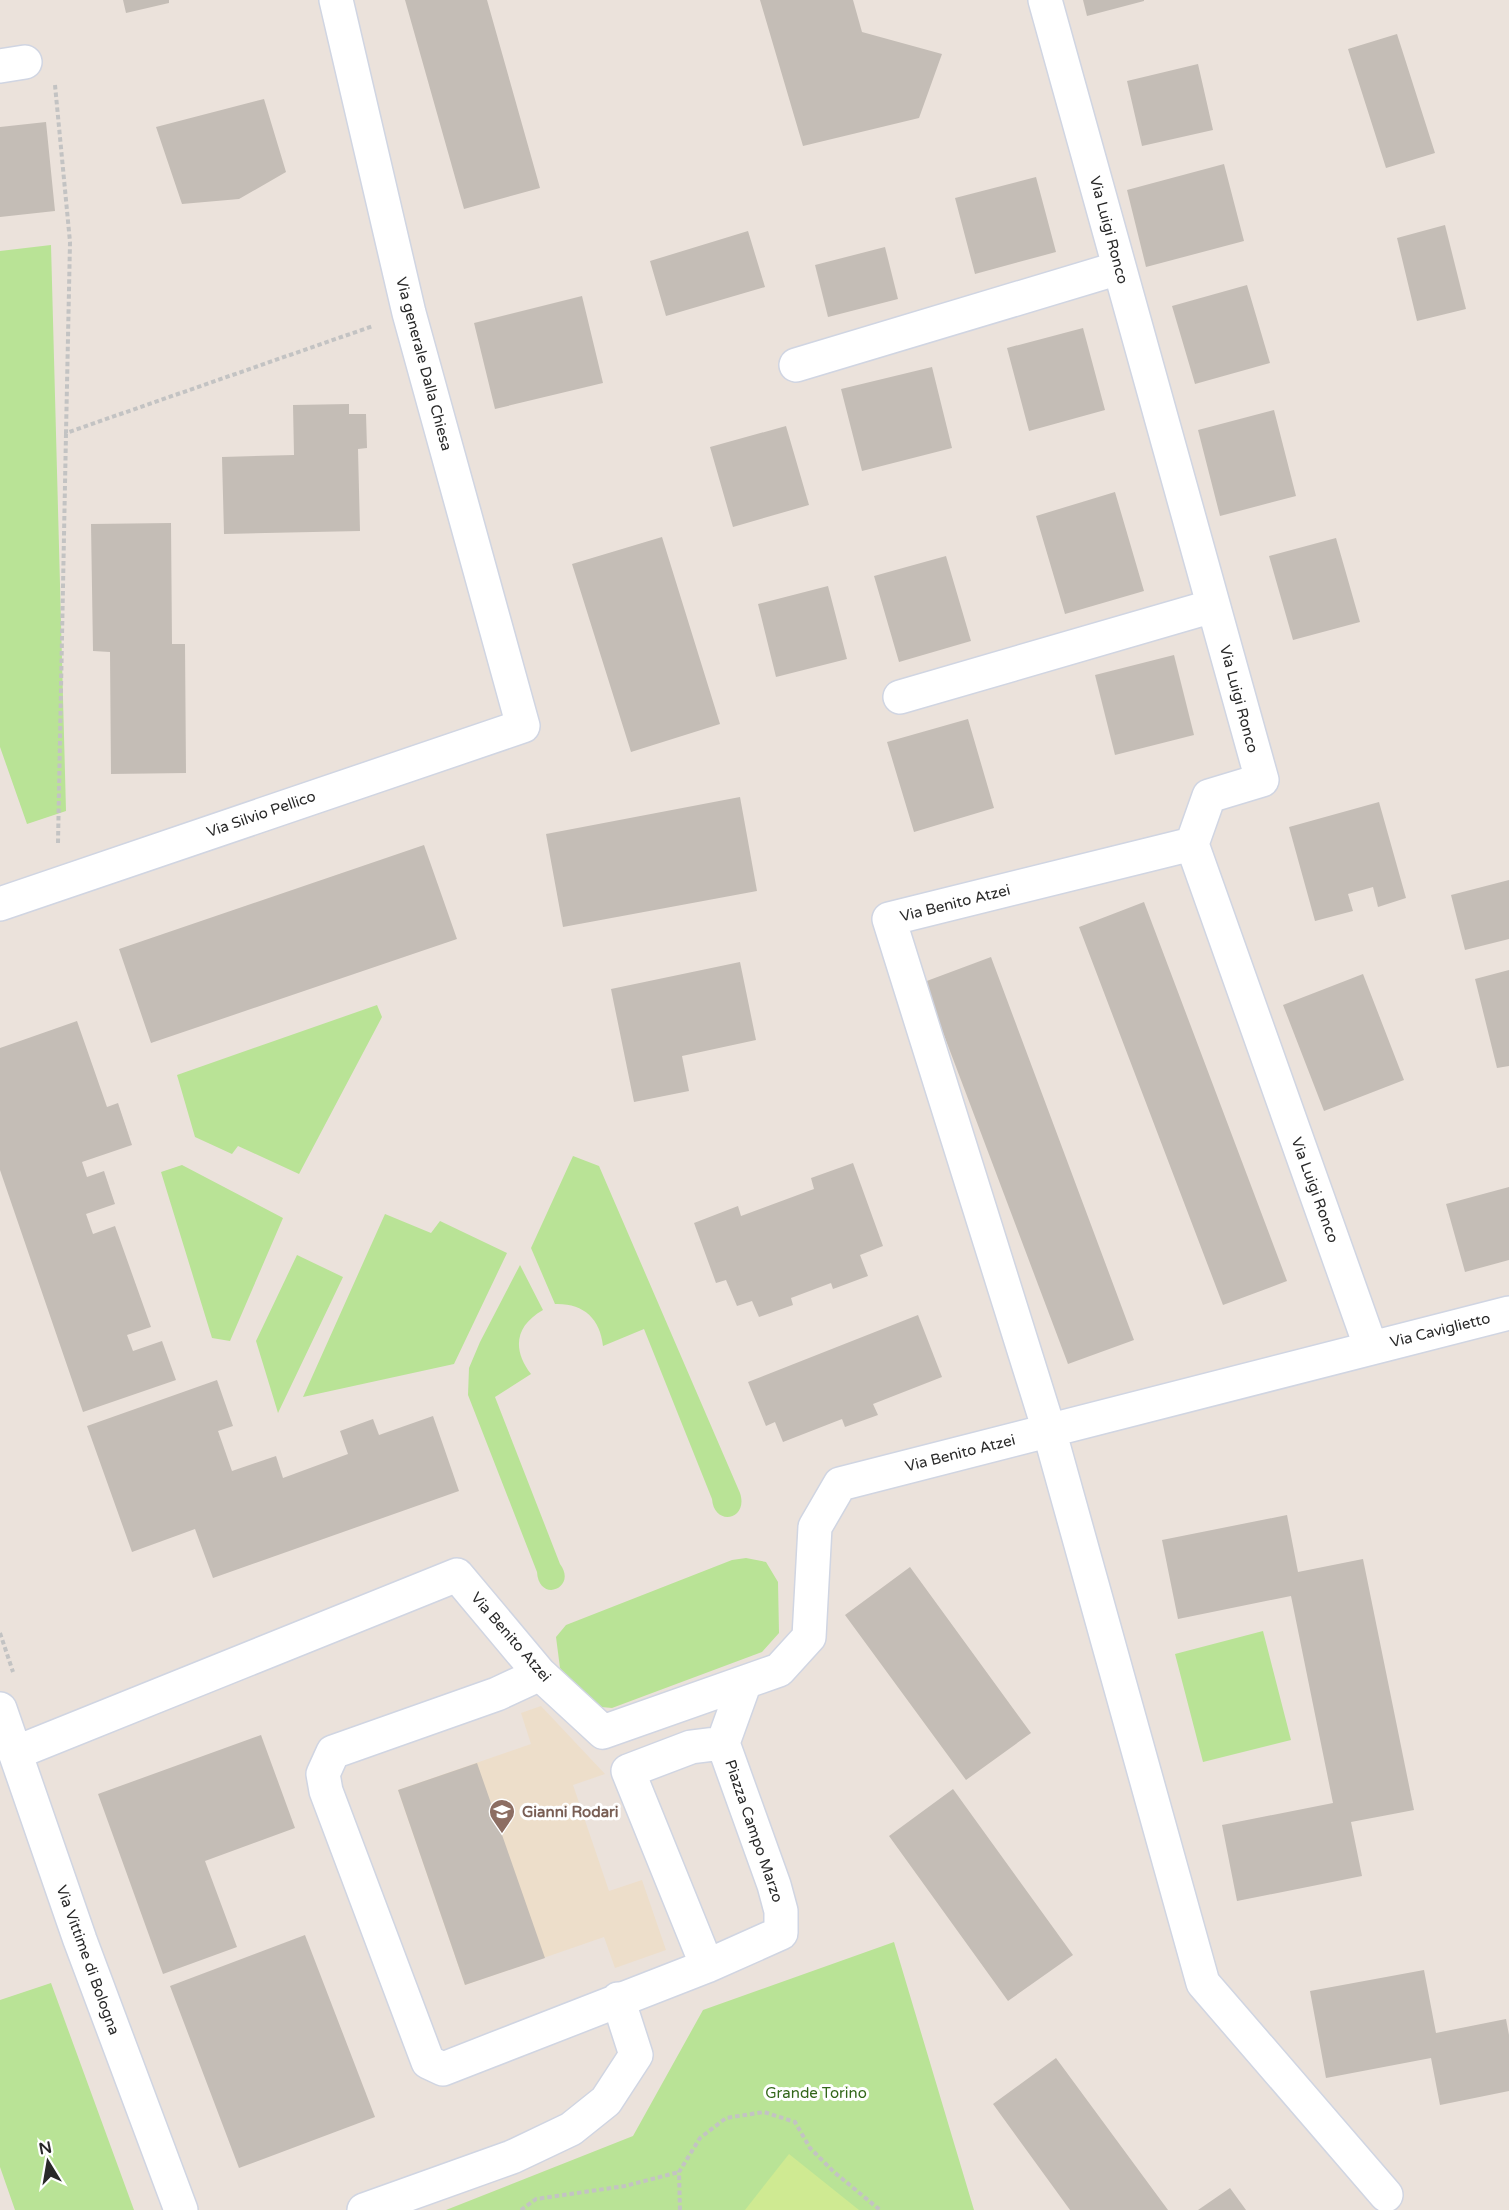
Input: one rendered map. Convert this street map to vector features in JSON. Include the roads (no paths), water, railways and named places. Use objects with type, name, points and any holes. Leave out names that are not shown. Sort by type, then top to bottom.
[{"type":"street","name":"Via generale Dalla Chiesa","points":[[336,0],[409,313],[523,726]]},
{"type":"street","name":"Via Luigi Ronco","points":[[1045,0],[1262,780],[1209,796],[1192,844],[1371,1348]]},
{"type":"street","points":[[796,365],[1119,268]]},
{"type":"street","points":[[900,697],[1213,606]]},
{"type":"street","name":"Via Silvio Pellico","points":[[0,904],[523,726]]},
{"type":"street","name":"Via Benito Atzei","points":[[1049,1430],[889,919],[1192,844]]},
{"type":"street","name":"Via Caviglietto","points":[[1371,1348],[1509,1313]]},
{"type":"street","name":"Via Benito Atzei","points":[[15,1753],[457,1575],[540,1674],[603,1732],[779,1670],[809,1637],[815,1527],[840,1484],[1371,1348]]},
{"type":"street","points":[[1049,1430],[1203,1983],[1386,2195]]},
{"type":"street","points":[[540,1674],[496,1694],[333,1752],[322,1774],[326,1791],[428,2062],[442,2069],[453,2066],[618,1999],[707,1966],[628,1771],[603,1732]]},
{"type":"street","points":[[723,1743],[746,1682]]},
{"type":"street","name":"Via Vittime di Bologna","points":[[0,1709],[80,1941],[181,2210]]},
{"type":"street","name":"Piazza Campo Marzo","points":[[628,1771],[691,1746],[723,1743],[782,1911],[781,1933],[707,1966]]},
{"type":"street","points":[[364,2210],[512,2157],[571,2129],[606,2101],[636,2055],[618,1999]]},
{"type":"place","name":"Gianni Rodari","points":[[502,1835]]},
{"type":"park label","name":"Grande Torino","points":[[816,2093]]}]
